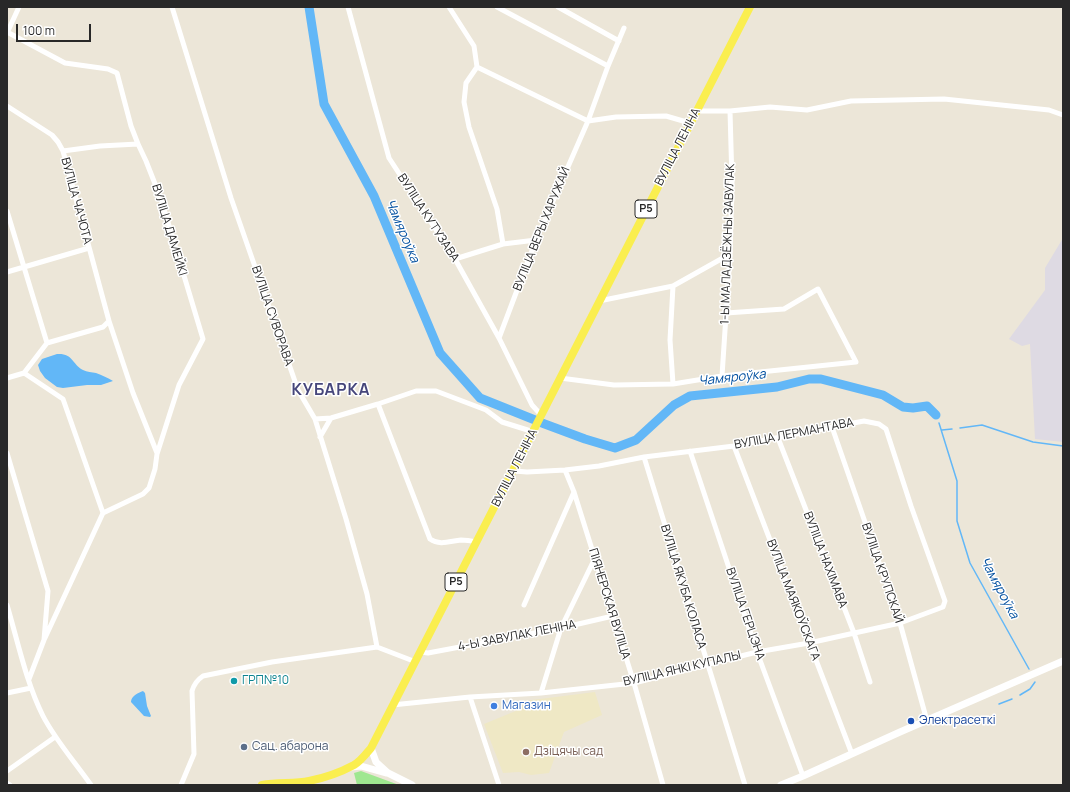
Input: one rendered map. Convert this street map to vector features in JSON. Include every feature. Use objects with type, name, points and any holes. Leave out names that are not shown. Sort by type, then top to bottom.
[{"type":"main road","name":"ВУЛІЦА ЛЕНІНА","points":[[262,785],[308,781],[324,777],[360,761],[372,748],[392,705],[416,662],[514,471],[690,122],[750,7]]},
{"type":"street","points":[[7,32],[19,7]]},
{"type":"street","name":"ВУЛІЦА СУВОРАВА","points":[[172,7],[231,198],[298,390],[315,419],[346,519],[367,594],[377,647]]},
{"type":"street","name":"ВУЛІЦА КУТУЗАВА","points":[[348,7],[389,158],[455,260],[499,338],[532,405],[542,416]]},
{"type":"street","points":[[449,7],[474,46],[477,67],[466,83],[464,102],[469,127],[497,210],[503,244]]},
{"type":"street","points":[[497,7],[608,66]]},
{"type":"street","points":[[558,7],[619,41]]},
{"type":"street","name":"ВУЛІЦА ВЕРЫ ХАРУЖАЙ","points":[[499,338],[536,240],[588,121],[608,66],[624,28]]},
{"type":"street","name":"ВУЛІЦА ДАМЕЙКІ","points":[[7,32],[65,63],[108,69],[117,73],[138,144],[146,160],[161,199],[203,339],[178,385],[157,454],[155,469],[149,488],[143,494],[103,513]]},
{"type":"street","points":[[477,67],[588,121],[616,117],[666,116],[690,122]]},
{"type":"street","points":[[696,111],[730,111],[770,107],[807,110],[851,101],[944,100],[1049,110],[1063,115]]},
{"type":"street","name":"ВУЛІЦА ЧАЧОТА","points":[[7,106],[52,135],[63,151],[109,321],[133,393],[157,454]]},
{"type":"street","name":"1-Ы МАЛАДЗЁЖНЫ ЗАВУЛАК","points":[[722,376],[730,254],[732,182],[730,111]]},
{"type":"street","points":[[63,151],[100,146],[138,144]]},
{"type":"street","points":[[7,211],[47,343]]},
{"type":"street","points":[[455,260],[503,244],[536,240]]},
{"type":"street","points":[[7,272],[89,248]]},
{"type":"street","points":[[599,301],[673,286],[730,254]]},
{"type":"street","points":[[673,286],[670,340],[673,384]]},
{"type":"street","points":[[560,378],[614,385],[673,384],[722,376],[856,362],[818,289],[784,309],[726,313]]},
{"type":"street","points":[[7,378],[24,373],[47,343],[103,327],[109,321]]},
{"type":"street","points":[[24,373],[63,399],[103,513],[44,640],[29,679]]},
{"type":"street","points":[[315,419],[331,418],[416,392],[436,391],[486,410],[502,422],[534,432]]},
{"type":"street","points":[[378,404],[430,539],[441,543],[463,540],[477,542]]},
{"type":"street","points":[[320,436],[331,418]]},
{"type":"street","name":"ВУЛІЦА ЛЕРМАНТАВА","points":[[514,471],[527,472],[566,470],[599,466],[644,457],[734,446],[864,421],[879,424],[886,429],[911,506],[945,601],[943,607]]},
{"type":"street","name":"ВУЛІЦА КРУПСКАЙ","points":[[832,427],[900,624],[927,721]]},
{"type":"street","name":"ВУЛІЦА НАХІМАВА","points":[[778,438],[854,633],[870,682]]},
{"type":"street","name":"ВУЛІЦА МАЯКОЎСКАГА","points":[[734,446],[852,754]]},
{"type":"street","name":"ВУЛІЦА ГЕРЦЭНА","points":[[690,451],[757,652],[804,776]]},
{"type":"street","points":[[7,453],[48,591],[44,640]]},
{"type":"street","name":"ВУЛІЦА ЯКУБА КОЛАСА","points":[[644,457],[745,785]]},
{"type":"street","name":"ПІЯНЕРСКАЯ ВУЛІЦА","points":[[566,470],[634,682],[662,785]]},
{"type":"street","points":[[524,605],[574,492]]},
{"type":"street","points":[[541,693],[561,628],[595,558]]},
{"type":"street","points":[[7,605],[31,688],[43,716],[55,737],[91,785]]},
{"type":"street","name":"ВУЛІЦА ЯНКІ КУПАЛЫ","points":[[392,705],[470,696],[541,693],[634,682],[757,652],[900,624],[943,607]]},
{"type":"street","name":"4-Ы ЗАВУЛАК ЛЕНІНА","points":[[420,652],[428,653],[561,628],[612,616]]},
{"type":"street","points":[[181,785],[194,754],[192,691],[198,679],[203,676],[272,662],[377,647],[416,662]]},
{"type":"street","points":[[781,785],[1063,661]]},
{"type":"street","points":[[7,693],[31,688]]},
{"type":"street","points":[[470,696],[499,785]]},
{"type":"street","points":[[7,770],[55,737]]},
{"type":"street","points":[[372,748],[376,762],[388,773]]},
{"type":"street","points":[[347,768],[361,766],[388,773],[412,785]]},
{"type":"shaded area","points":[[1063,238],[1063,442],[1035,439],[1030,344],[1022,346],[1009,339],[1045,290],[1045,268]]},
{"type":"shaded area","name":"Дзіцячы сад","points":[[595,692],[602,715],[564,732],[549,773],[531,775],[519,772],[503,773],[484,724],[518,710],[516,702]]},
{"type":"green space","points":[[361,771],[399,785],[357,785],[354,773]]},
{"type":"water","points":[[57,354],[66,355],[83,370],[96,373],[113,381],[101,385],[63,388],[57,387],[45,378],[38,365],[42,359]]},
{"type":"water","points":[[143,691],[145,693],[150,717],[144,716],[131,702],[133,696]]},
{"type":"waterway","name":"Чамяроўка","points":[[309,7],[324,104],[374,196],[440,353],[480,398],[535,420]]},
{"type":"waterway","name":"Чамяроўка","points":[[542,423],[585,439],[615,448],[636,440],[674,405],[690,396],[777,387],[809,379],[821,379],[883,395],[903,407],[913,408],[927,406],[936,415]]},
{"type":"waterway","name":"Чамяроўка","points":[[939,423],[957,481],[957,521],[970,563],[1029,669]]},
{"type":"waterway","points":[[960,428],[982,425],[1033,442],[1063,446]]},
{"type":"waterway","points":[[942,430],[952,429]]},
{"type":"waterway","name":"Чамяроўка","points":[[1020,695],[1030,689],[1035,682]]},
{"type":"waterway","name":"Чамяроўка","points":[[999,704],[1012,699]]},
{"type":"place","name":"ГРП№10","points":[[234,681]]},
{"type":"place","name":"Магазин","points":[[494,706]]},
{"type":"place","name":"Электрасеткі","points":[[911,721]]},
{"type":"place","name":"Сац. абарона","points":[[244,747]]},
{"type":"place","name":"Дзіцячы сад","points":[[526,752]]},
{"type":"district","name":"КУБАРКА","points":[[331,391]]}]
